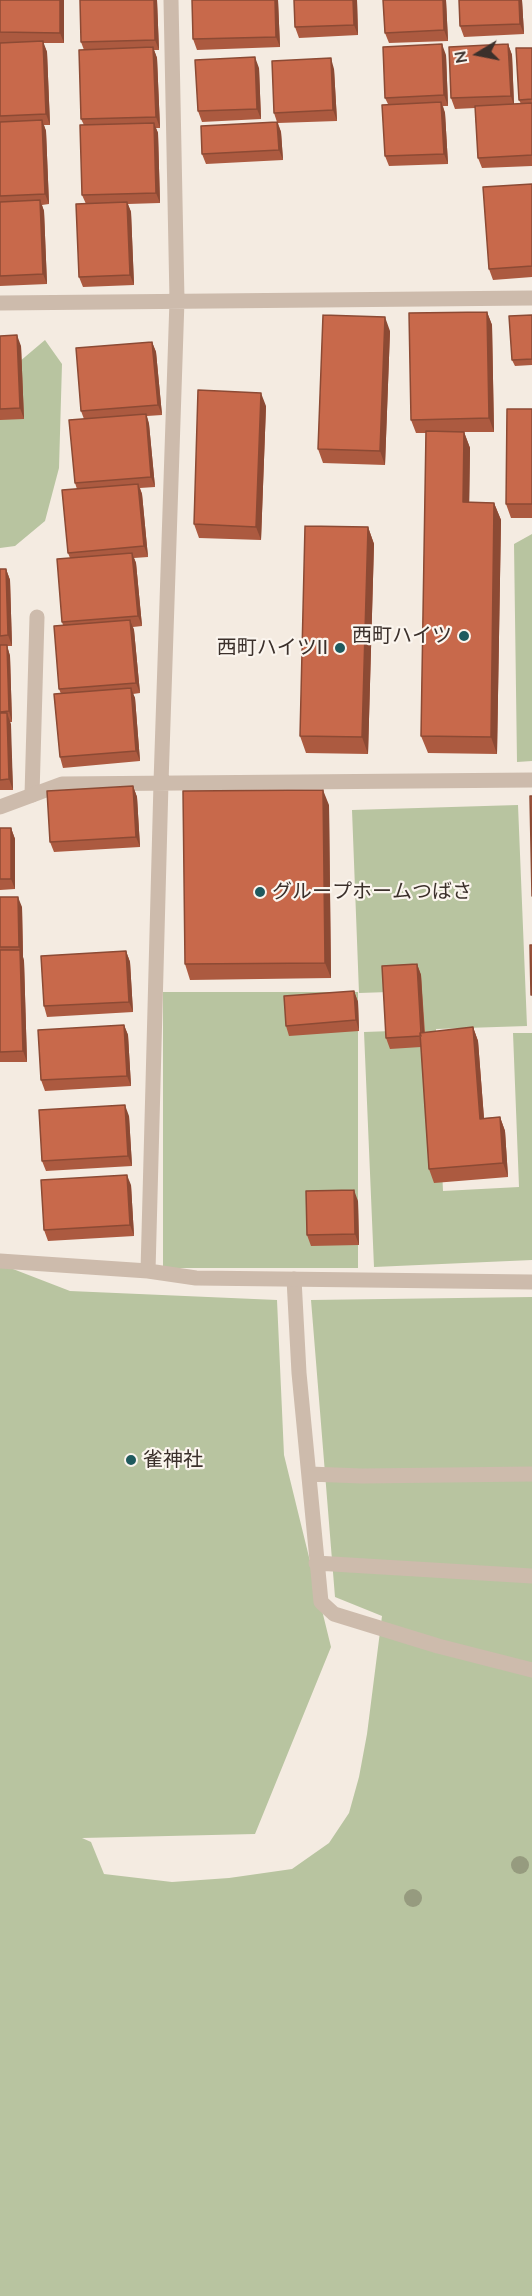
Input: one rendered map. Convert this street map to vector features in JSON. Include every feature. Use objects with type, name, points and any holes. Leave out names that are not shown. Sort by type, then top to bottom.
[{"type":"street","points":[[148,1271],[177,300],[171,0]]},
{"type":"street","points":[[0,303],[532,298]]},
{"type":"street","points":[[32,795],[38,617]]},
{"type":"street","points":[[0,807],[63,784],[532,780]]},
{"type":"street","points":[[0,1261],[148,1271],[196,1278],[532,1282]]},
{"type":"street","points":[[294,1279],[299,1373],[321,1602],[334,1614],[438,1646],[532,1670]]},
{"type":"street","points":[[309,1474],[362,1476],[532,1474]]},
{"type":"street","points":[[316,1563],[532,1576]]},
{"type":"green space","points":[[45,340],[62,364],[59,468],[45,521],[15,546],[0,548],[0,394],[19,362]]},
{"type":"green space","points":[[532,534],[532,761],[517,762],[514,544]]},
{"type":"green space","points":[[518,805],[527,1026],[436,1029],[443,1191],[519,1187],[513,1033],[532,1033],[532,1260],[374,1267],[364,1032],[421,1030],[419,991],[359,993],[352,810]]},
{"type":"green space","points":[[163,992],[358,992],[358,1268],[163,1268]]},
{"type":"green space","points":[[0,1264],[70,1291],[277,1300],[284,1455],[331,1647],[255,1834],[82,1838],[91,1842],[104,1874],[172,1882],[229,1878],[292,1869],[329,1843],[349,1813],[359,1777],[367,1734],[382,1616],[335,1597],[311,1300],[532,1297],[532,2296],[0,2296]]},
{"type":"building","points":[[0,0],[60,0],[60,33],[0,32]]},
{"type":"building","points":[[80,0],[154,0],[155,40],[81,42]]},
{"type":"building","points":[[192,0],[275,0],[276,37],[193,39]]},
{"type":"building","points":[[294,0],[353,0],[354,25],[295,27]]},
{"type":"building","points":[[383,0],[443,0],[444,30],[385,33]]},
{"type":"building","points":[[459,0],[519,0],[520,24],[460,26]]},
{"type":"building","points":[[43,41],[46,114],[0,116],[0,43]]},
{"type":"building","points":[[442,44],[444,95],[385,98],[383,47]]},
{"type":"building","points":[[508,44],[511,96],[451,98],[449,47]]},
{"type":"building","points":[[153,47],[156,117],[81,119],[79,50]]},
{"type":"building","points":[[516,48],[532,48],[532,99],[519,100]]},
{"type":"building","points":[[255,57],[257,109],[198,111],[195,60]]},
{"type":"building","points":[[331,58],[333,110],[274,113],[272,61]]},
{"type":"building","points":[[441,102],[444,154],[385,156],[382,105]]},
{"type":"building","points":[[532,103],[532,155],[478,158],[475,106]]},
{"type":"building","points":[[42,120],[45,194],[0,196],[0,122]]},
{"type":"building","points":[[277,122],[279,150],[202,154],[201,126]]},
{"type":"building","points":[[154,123],[156,193],[82,195],[80,125]]},
{"type":"building","points":[[532,184],[532,266],[489,269],[483,187]]},
{"type":"building","points":[[40,200],[43,274],[0,276],[0,202]]},
{"type":"building","points":[[127,202],[130,275],[79,277],[76,204]]},
{"type":"building","points":[[487,312],[489,418],[411,420],[409,313]]},
{"type":"building","points":[[323,315],[385,317],[380,451],[318,449]]},
{"type":"building","points":[[532,315],[532,359],[512,360],[509,316]]},
{"type":"building","points":[[17,335],[20,408],[0,409],[0,336]]},
{"type":"building","points":[[152,342],[158,405],[81,411],[76,348]]},
{"type":"building","points":[[198,390],[261,393],[256,527],[194,524]]},
{"type":"building","points":[[507,409],[532,409],[532,504],[506,504]]},
{"type":"building","points":[[146,414],[151,477],[75,483],[69,420]]},
{"type":"building","name":"西町ハイツ","points":[[426,431],[464,432],[463,502],[494,503],[491,737],[421,736]]},
{"type":"building","points":[[138,484],[144,546],[68,553],[62,490]]},
{"type":"building","name":"西町ハイツII","points":[[305,526],[368,527],[362,737],[300,736]]},
{"type":"building","points":[[132,553],[138,616],[62,622],[57,559]]},
{"type":"building","points":[[0,569],[6,569],[8,635],[0,636]]},
{"type":"building","points":[[130,620],[136,683],[59,689],[54,626]]},
{"type":"building","points":[[0,645],[7,645],[9,711],[0,712]]},
{"type":"building","points":[[131,688],[136,751],[60,757],[54,694]]},
{"type":"building","points":[[0,713],[7,713],[9,779],[0,780]]},
{"type":"building","points":[[133,786],[136,837],[50,842],[47,791]]},
{"type":"building","name":"グループホームつばさ","points":[[323,790],[325,963],[185,964],[183,791]]},
{"type":"building","points":[[530,796],[532,796],[532,896]]},
{"type":"building","points":[[0,828],[11,828],[11,879],[0,879]]},
{"type":"building","points":[[0,897],[18,897],[19,947],[0,947]]},
{"type":"building","points":[[530,945],[532,945],[532,995],[531,995]]},
{"type":"building","points":[[0,950],[20,950],[23,1051],[0,1052]]},
{"type":"building","points":[[126,951],[129,1002],[44,1006],[41,956]]},
{"type":"building","points":[[417,964],[421,1036],[386,1038],[382,966]]},
{"type":"building","points":[[354,991],[356,1020],[286,1026],[284,996]]},
{"type":"building","points":[[124,1025],[127,1076],[41,1080],[38,1030]]},
{"type":"building","points":[[473,1027],[480,1119],[500,1117],[503,1163],[429,1169],[420,1033]]},
{"type":"building","points":[[125,1105],[128,1156],[42,1161],[39,1110]]},
{"type":"building","points":[[127,1175],[130,1225],[44,1230],[41,1180]]},
{"type":"building","points":[[354,1190],[355,1234],[307,1235],[306,1191]]},
{"type":"place","name":"西町ハイツ","points":[[464,636]]},
{"type":"place","name":"西町ハイツII","points":[[340,648]]},
{"type":"place","name":"グループホームつばさ","points":[[260,892]]},
{"type":"place","name":"雀神社","points":[[131,1460]]}]
